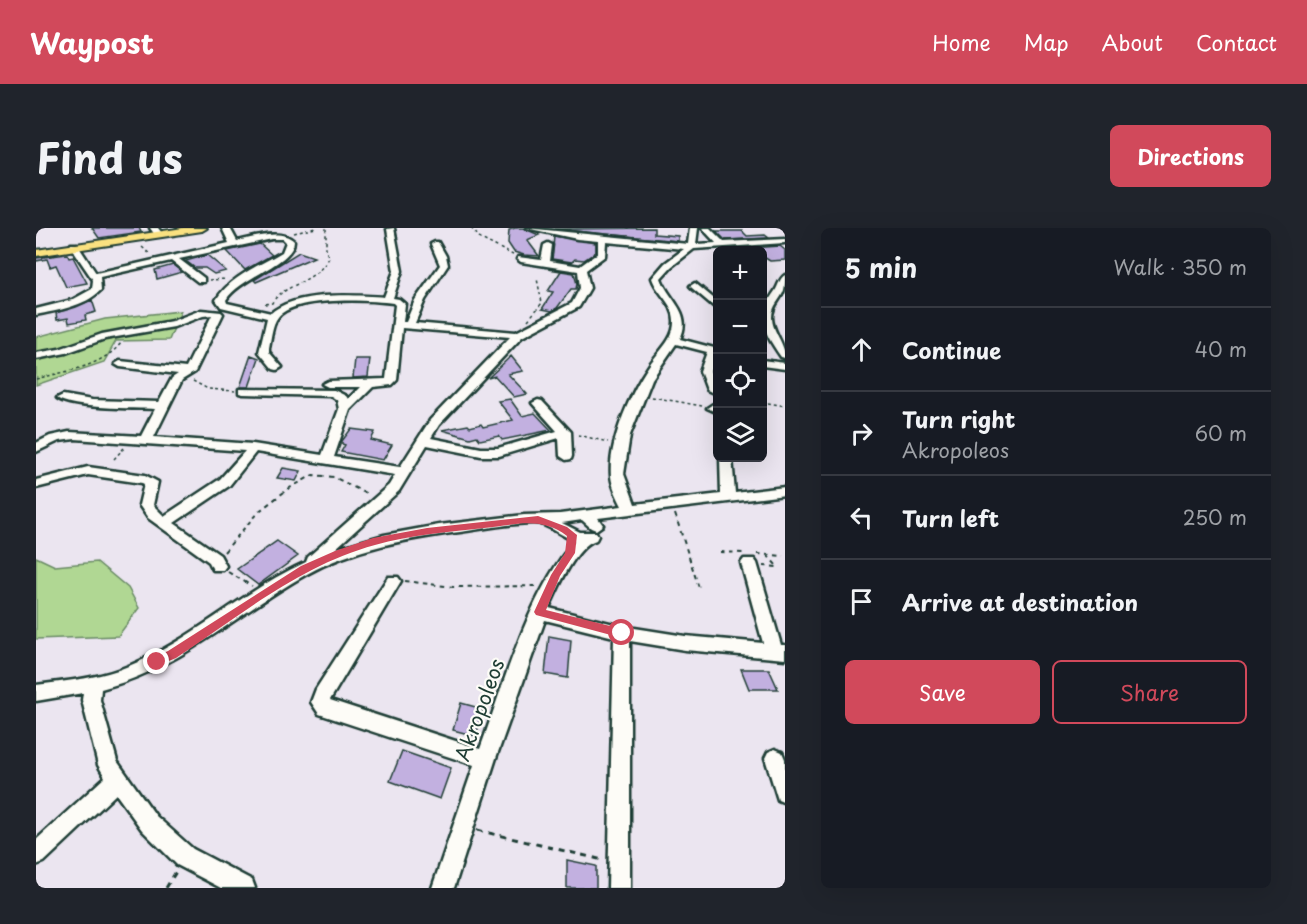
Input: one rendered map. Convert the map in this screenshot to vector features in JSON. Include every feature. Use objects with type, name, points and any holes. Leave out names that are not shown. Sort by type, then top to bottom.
[{"type":"main road","points":[[36,253],[156,231],[201,228]]},
{"type":"street","points":[[226,228],[234,244]]},
{"type":"street","points":[[530,228],[568,232],[602,240],[696,246],[785,241]]},
{"type":"street","points":[[694,228],[696,246]]},
{"type":"street","points":[[706,228],[720,243]]},
{"type":"street","points":[[388,295],[399,279],[400,266],[393,244],[392,229]]},
{"type":"street","points":[[94,276],[234,244],[285,237],[290,241],[290,247],[285,254],[242,278],[227,291],[221,300],[224,304],[273,316]]},
{"type":"street","points":[[521,259],[582,269],[602,254],[602,240]]},
{"type":"street","points":[[410,324],[420,300],[444,265],[435,244]]},
{"type":"street","points":[[545,264],[548,245]]},
{"type":"street","points":[[36,312],[69,305],[86,298],[96,290],[97,280],[74,246]]},
{"type":"street","points":[[696,246],[713,252]]},
{"type":"street","points":[[627,509],[617,475],[622,445],[637,395],[678,331],[678,308],[657,284],[656,278],[668,265],[696,246]]},
{"type":"street","points":[[172,258],[201,280]]},
{"type":"street","points":[[304,568],[394,488],[434,423],[523,332],[576,304],[585,288],[582,269]]},
{"type":"street","points":[[785,283],[770,304],[767,326],[785,355]]},
{"type":"street","points":[[695,286],[713,303]]},
{"type":"street","points":[[243,391],[382,385],[391,380],[399,304],[388,295],[314,300],[292,304],[273,316],[264,352],[277,367]]},
{"type":"street","points":[[36,356],[63,353],[100,338],[177,323],[201,313],[218,314],[190,372],[178,378],[148,432],[147,440]]},
{"type":"street","points":[[396,324],[523,332]]},
{"type":"street","points":[[673,340],[713,351]]},
{"type":"street","points":[[713,356],[705,371],[713,389]]},
{"type":"street","points":[[120,364],[190,372]]},
{"type":"street","points":[[767,364],[785,366]]},
{"type":"street","points":[[326,461],[345,409],[369,384]]},
{"type":"street","points":[[331,388],[342,398],[345,409]]},
{"type":"street","points":[[63,398],[92,403],[162,406]]},
{"type":"street","points":[[537,403],[565,432],[566,456]]},
{"type":"street","points":[[423,440],[481,452],[499,452],[565,432]]},
{"type":"street","points":[[36,448],[64,435],[147,440],[253,448],[403,472]]},
{"type":"street","points":[[164,522],[225,484],[240,470],[253,448]]},
{"type":"street","points":[[726,462],[728,497]]},
{"type":"street","points":[[36,484],[88,471],[145,478],[151,482],[146,505],[153,515],[217,562]]},
{"type":"street","points":[[36,693],[93,683],[135,672],[172,655],[304,568],[373,542],[427,531],[538,519],[571,535],[572,514],[583,515],[785,490]]},
{"type":"street","name":"Akropoleos","points":[[442,888],[485,760],[539,612],[571,535],[593,534],[596,531],[596,525],[627,509]]},
{"type":"street","points":[[583,515],[596,525]]},
{"type":"street","points":[[357,520],[373,542]]},
{"type":"street","points":[[539,612],[622,633],[685,643],[779,651],[749,564]]},
{"type":"street","points":[[393,581],[322,694],[320,702],[325,708],[485,760]]},
{"type":"street","points":[[619,888],[622,633]]},
{"type":"street","points":[[93,683],[92,700],[108,765],[149,823],[185,856],[244,888]]},
{"type":"street","points":[[775,758],[785,793]]},
{"type":"street","points":[[36,854],[118,779]]},
{"type":"path","points":[[285,237],[298,231],[316,228]]},
{"type":"path","points":[[252,311],[255,307],[272,303],[277,294],[299,286],[310,276],[324,269],[329,258],[326,251],[326,228]]},
{"type":"path","points":[[471,228],[482,239],[521,259]]},
{"type":"path","points":[[131,237],[158,261]]},
{"type":"path","points":[[201,280],[242,278]]},
{"type":"path","points":[[523,332],[529,317],[536,313],[542,303],[537,279]]},
{"type":"path","points":[[36,379],[106,358],[117,350],[128,332]]},
{"type":"path","points":[[190,372],[193,383],[208,388],[243,391]]},
{"type":"path","points":[[637,395],[713,409]]},
{"type":"path","points":[[767,403],[785,406]]},
{"type":"path","points":[[565,432],[622,445]]},
{"type":"path","points":[[263,593],[217,562],[236,541],[245,524],[257,511],[313,475],[330,476],[362,491],[378,502]]},
{"type":"path","points":[[672,503],[700,591]]},
{"type":"path","points":[[749,564],[778,567],[767,555]]},
{"type":"path","points":[[393,581],[400,579],[453,587],[550,586]]},
{"type":"path","points":[[463,826],[618,864]]},
{"type":"path","points":[[166,888],[185,856]]},
{"type":"green space","points":[[181,311],[169,340],[116,341],[104,362],[36,385],[36,337],[105,319]]},
{"type":"green space","points":[[36,557],[55,566],[97,562],[128,588],[139,608],[118,636],[36,639]]},
{"type":"building","points":[[92,228],[139,228],[141,232],[99,238]]},
{"type":"building","points":[[523,228],[539,235],[527,240],[539,256],[514,252],[508,243],[509,230]]},
{"type":"building","points":[[654,228],[654,234],[678,236],[678,241],[555,229]]},
{"type":"building","points":[[716,231],[742,231],[747,236],[765,235],[769,238],[725,240]]},
{"type":"building","points":[[554,236],[596,243],[596,252],[584,260],[575,259],[572,262],[552,259]]},
{"type":"building","points":[[260,244],[272,255],[245,270],[227,251]]},
{"type":"building","points":[[780,246],[785,250],[785,260],[767,259],[767,247]]},
{"type":"building","points":[[299,252],[314,257],[256,282],[254,280]]},
{"type":"building","points":[[67,254],[69,258],[73,257],[87,283],[66,287],[56,265],[50,267],[47,259],[36,261],[36,258]]},
{"type":"building","points":[[207,255],[226,271],[214,274],[205,268],[195,268],[186,261]]},
{"type":"building","points":[[173,265],[182,272],[157,279],[155,270]]},
{"type":"building","points":[[561,271],[574,273],[576,289],[571,289],[557,308],[552,311],[542,309],[553,292],[548,291]]},
{"type":"building","points":[[92,300],[96,312],[85,315],[86,320],[69,323],[68,318],[57,320],[56,313]]},
{"type":"building","points":[[251,355],[259,358],[249,387],[240,387]]},
{"type":"building","points":[[511,356],[523,371],[508,374],[527,394],[514,397],[495,376],[488,378]]},
{"type":"building","points":[[355,359],[370,359],[368,377],[353,378]]},
{"type":"building","points":[[510,399],[522,416],[535,413],[551,430],[502,440],[499,436],[480,440],[477,436],[470,438],[442,430],[481,424],[483,427],[513,420],[498,401]]},
{"type":"building","points":[[351,429],[375,432],[371,440],[392,445],[383,460],[341,452],[345,445],[342,441]]},
{"type":"building","points":[[283,468],[301,471],[296,481],[277,478]]},
{"type":"building","points":[[277,541],[298,556],[258,585],[237,569]]},
{"type":"building","points":[[549,636],[571,640],[568,678],[545,674]]},
{"type":"building","points":[[741,669],[769,669],[778,689],[749,689]]},
{"type":"building","points":[[461,703],[483,709],[476,736],[453,730]]},
{"type":"building","points":[[402,751],[451,768],[440,799],[390,781]]},
{"type":"building","points":[[567,860],[596,866],[596,888],[567,888]]},
{"type":"route","points":[[157,662],[172,655],[304,568],[338,554],[373,542],[427,531],[538,519],[564,529],[572,535],[570,553],[556,575],[539,612],[622,633]]}]
